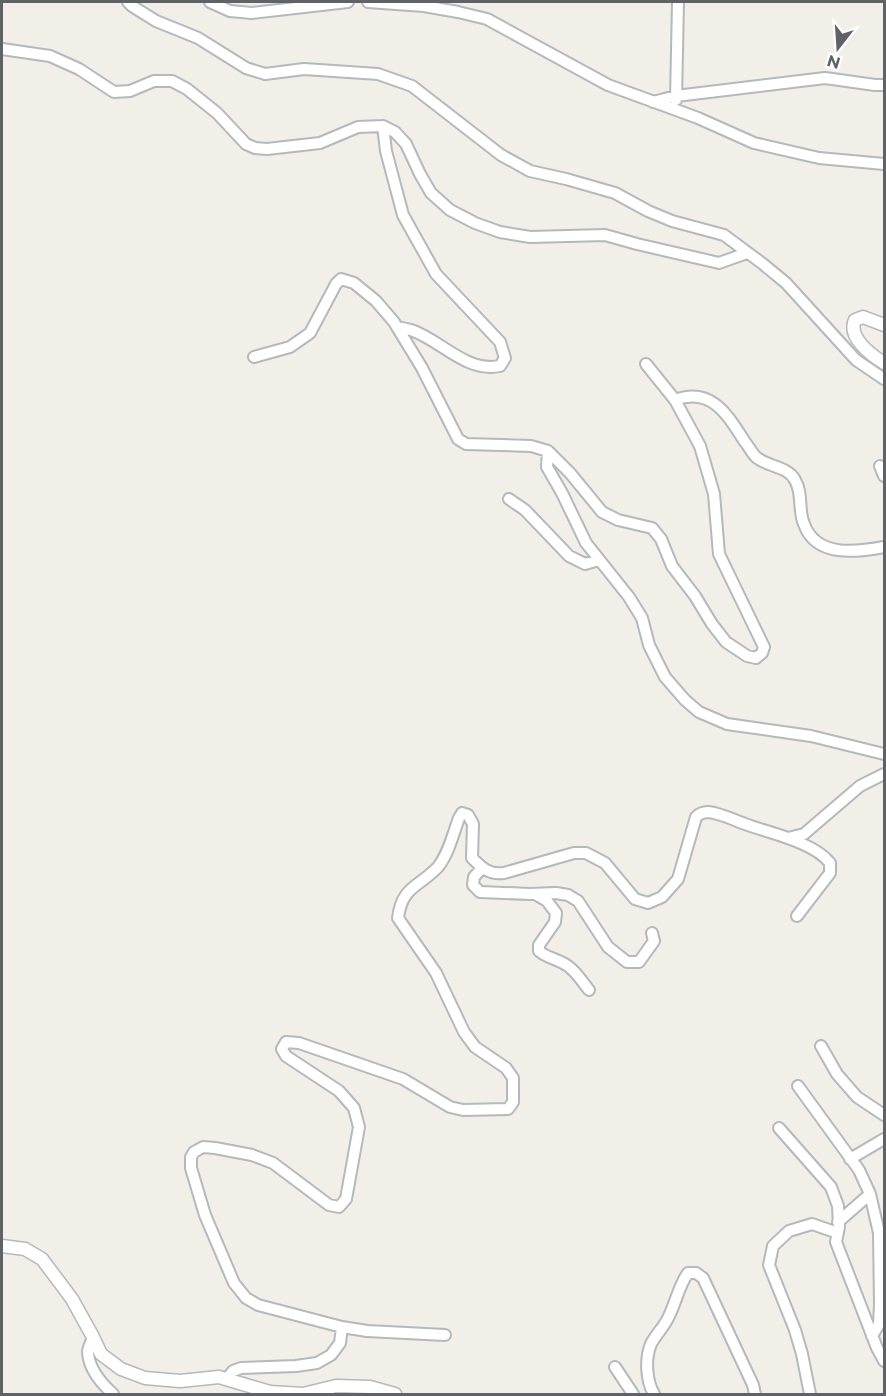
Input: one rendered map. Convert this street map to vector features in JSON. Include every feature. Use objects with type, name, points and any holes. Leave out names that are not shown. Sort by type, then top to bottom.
[{"type":"street","points":[[128,2],[156,21],[198,39],[246,68],[265,74],[304,69],[378,74],[412,86],[501,155],[530,171],[615,193],[648,212],[724,235],[786,283],[856,360],[885,379]]},
{"type":"street","points":[[210,2],[230,11],[252,13],[348,2]]},
{"type":"street","points":[[368,2],[435,8],[487,19],[608,85],[698,118],[754,143],[819,158],[885,164]]},
{"type":"street","points":[[676,110],[678,2]]},
{"type":"street","points":[[2,49],[50,56],[79,69],[114,92],[130,91],[154,81],[172,81],[187,89],[217,113],[246,144],[255,148],[267,149],[320,143],[358,127],[382,126],[395,132],[406,144],[431,193],[450,210],[475,223],[500,232],[530,237],[605,235],[719,263],[747,253]]},
{"type":"street","points":[[653,102],[676,96],[825,78],[885,85]]},
{"type":"street","points":[[382,126],[386,151],[403,215],[436,274],[500,342],[505,358],[500,366],[492,368],[473,364],[412,330],[397,327]]},
{"type":"street","points":[[254,357],[290,347],[310,333],[336,284],[341,279],[354,283],[388,315],[397,327],[422,368],[458,440],[466,444],[531,446],[548,451],[570,473],[602,512],[618,520],[652,528],[661,538],[672,566],[726,642],[747,656],[756,658],[762,653],[764,647],[719,554],[714,494],[700,446],[675,400],[646,364]]},
{"type":"street","points":[[885,325],[863,318],[855,320],[853,326],[858,339],[872,354],[885,363]]},
{"type":"street","points":[[675,400],[694,396],[711,400],[727,414],[756,458],[785,470],[795,478],[804,525],[812,537],[822,545],[857,552],[885,547]]},
{"type":"street","points":[[548,451],[547,467],[586,543],[629,597],[642,618],[650,645],[666,677],[685,700],[699,712],[727,724],[811,736],[885,754]]},
{"type":"street","points":[[509,499],[525,510],[569,556],[585,564],[599,560]]},
{"type":"street","points":[[788,838],[804,834],[860,786],[885,774]]},
{"type":"street","points":[[445,1335],[367,1331],[342,1327],[258,1305],[246,1298],[234,1283],[205,1215],[191,1168],[191,1158],[194,1152],[203,1148],[252,1155],[273,1163],[329,1204],[339,1207],[346,1199],[359,1127],[354,1108],[339,1091],[286,1056],[282,1049],[286,1042],[299,1043],[403,1079],[450,1107],[463,1110],[508,1109],[513,1102],[513,1078],[506,1068],[476,1047],[464,1032],[436,973],[398,918],[399,906],[404,896],[437,867],[447,854],[462,813],[468,815],[473,824],[472,858],[482,868],[495,874],[504,873],[574,853],[586,853],[605,862],[635,898],[648,903],[662,897],[678,879],[696,817],[701,813],[711,812],[788,838],[825,856],[830,863],[830,873],[797,916]]},
{"type":"street","points":[[482,868],[474,877],[473,885],[480,892],[556,893],[568,895],[578,901],[609,947],[627,962],[639,962],[654,941],[652,933]]},
{"type":"street","points":[[535,894],[547,900],[556,913],[555,922],[539,945],[539,951],[544,956],[569,966],[589,990]]},
{"type":"street","points":[[821,1046],[837,1074],[857,1097],[885,1115]]},
{"type":"street","points":[[798,1086],[859,1170],[870,1194],[879,1233],[880,1292],[879,1324],[872,1336]]},
{"type":"street","points":[[779,1128],[831,1187],[838,1206],[836,1242],[872,1336],[885,1361]]},
{"type":"street","points":[[850,1159],[885,1139]]},
{"type":"street","points":[[838,1227],[870,1194]]},
{"type":"street","points":[[810,1395],[795,1330],[769,1264],[773,1246],[789,1231],[812,1224],[838,1227]]},
{"type":"street","points":[[2,1246],[25,1249],[42,1259],[72,1299],[101,1354],[122,1369],[146,1378],[180,1382],[219,1377],[270,1392],[303,1395],[336,1386],[370,1387],[394,1395]]},
{"type":"street","points":[[654,1395],[647,1364],[651,1344],[668,1319],[688,1272],[696,1273],[704,1278],[753,1384],[755,1395]]},
{"type":"street","points":[[227,1379],[233,1371],[242,1368],[317,1364],[331,1354],[339,1343],[342,1327]]},
{"type":"street","points":[[93,1336],[88,1350],[91,1365],[103,1385],[113,1395]]},
{"type":"street","points":[[615,1367],[633,1394]]}]
